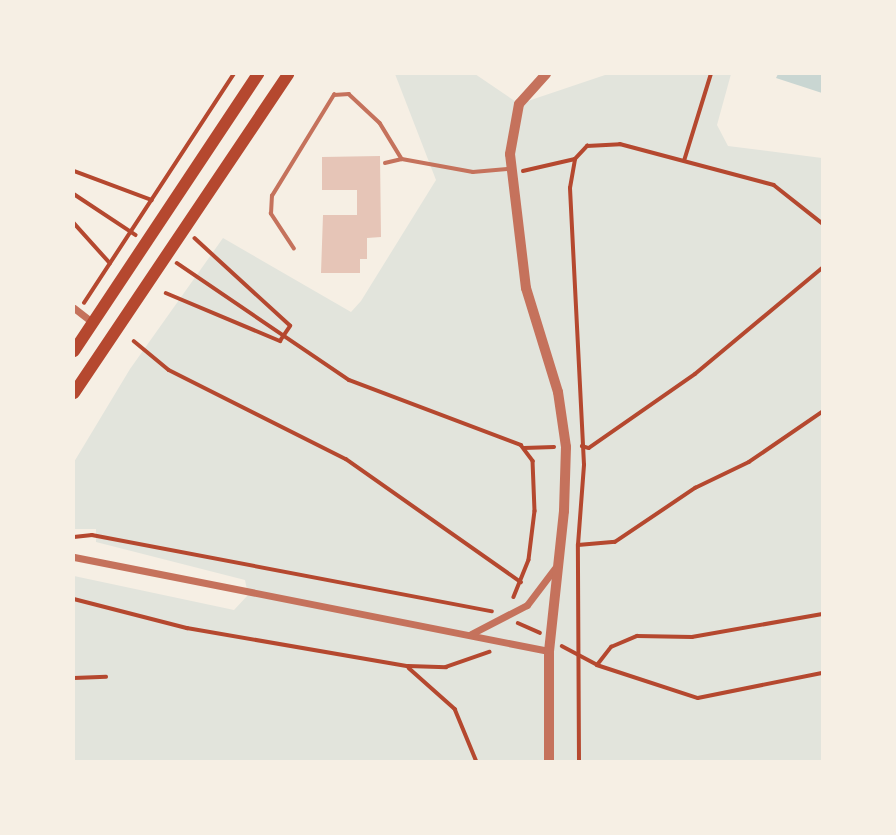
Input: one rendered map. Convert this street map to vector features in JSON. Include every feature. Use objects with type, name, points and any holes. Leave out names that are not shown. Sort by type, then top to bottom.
[{"type":"highway","points":[[74,351],[258,74]]},
{"type":"highway","points":[[74,393],[186,230],[288,74]]},
{"type":"highway","points":[[93,323],[118,330]]},
{"type":"street","points":[[546,74],[519,104],[510,136],[511,171],[526,288],[558,392],[565,447],[549,650],[549,761]]},
{"type":"street","points":[[74,307],[93,323]]},
{"type":"street","points":[[74,557],[549,650]]},
{"type":"street","points":[[467,635],[508,618],[536,597],[558,561]]},
{"type":"lane","points":[[294,249],[271,214],[272,196],[334,95],[349,94],[380,122],[402,159]]},
{"type":"lane","points":[[385,163],[402,159],[473,172],[511,171]]},
{"type":"path","points":[[92,292],[234,74]]},
{"type":"path","points":[[684,161],[712,74]]},
{"type":"path","points":[[579,761],[579,545],[583,446],[570,188],[575,159],[587,146],[607,142],[684,161],[774,185],[822,223]]},
{"type":"path","points":[[511,171],[575,159]]},
{"type":"path","points":[[74,171],[152,200]]},
{"type":"path","points":[[74,223],[110,263]]},
{"type":"path","points":[[166,293],[280,341],[290,326],[186,230]]},
{"type":"path","points":[[524,448],[589,448],[695,374],[822,268]]},
{"type":"path","points":[[279,330],[359,385],[500,433],[524,448],[533,461],[535,511],[529,560],[508,618]]},
{"type":"path","points":[[134,341],[169,370],[345,458],[521,582]]},
{"type":"path","points":[[579,545],[615,542],[695,488],[749,462],[822,412]]},
{"type":"path","points":[[74,537],[92,535],[477,606],[550,638],[580,658],[698,698],[822,673]]},
{"type":"path","points":[[74,599],[200,631],[408,666],[446,667],[512,643]]},
{"type":"path","points":[[597,665],[611,647],[637,636],[692,637],[822,614]]},
{"type":"path","points":[[408,666],[454,709],[477,761]]},
{"type":"path","points":[[74,678],[106,677]]},
{"type":"shaded area","points":[[395,74],[475,74],[519,104],[608,74],[731,74],[717,125],[728,146],[822,158],[822,761],[74,761],[74,576],[234,610],[248,595],[245,580],[96,542],[96,529],[74,529],[74,462],[130,369],[223,238],[351,312],[361,301],[436,180]]},
{"type":"shaded area","points":[[778,74],[822,74],[822,93],[776,78]]},
{"type":"building","points":[[380,156],[381,237],[367,238],[367,259],[360,259],[360,273],[321,273],[323,215],[357,215],[357,190],[322,190],[322,157]]}]
